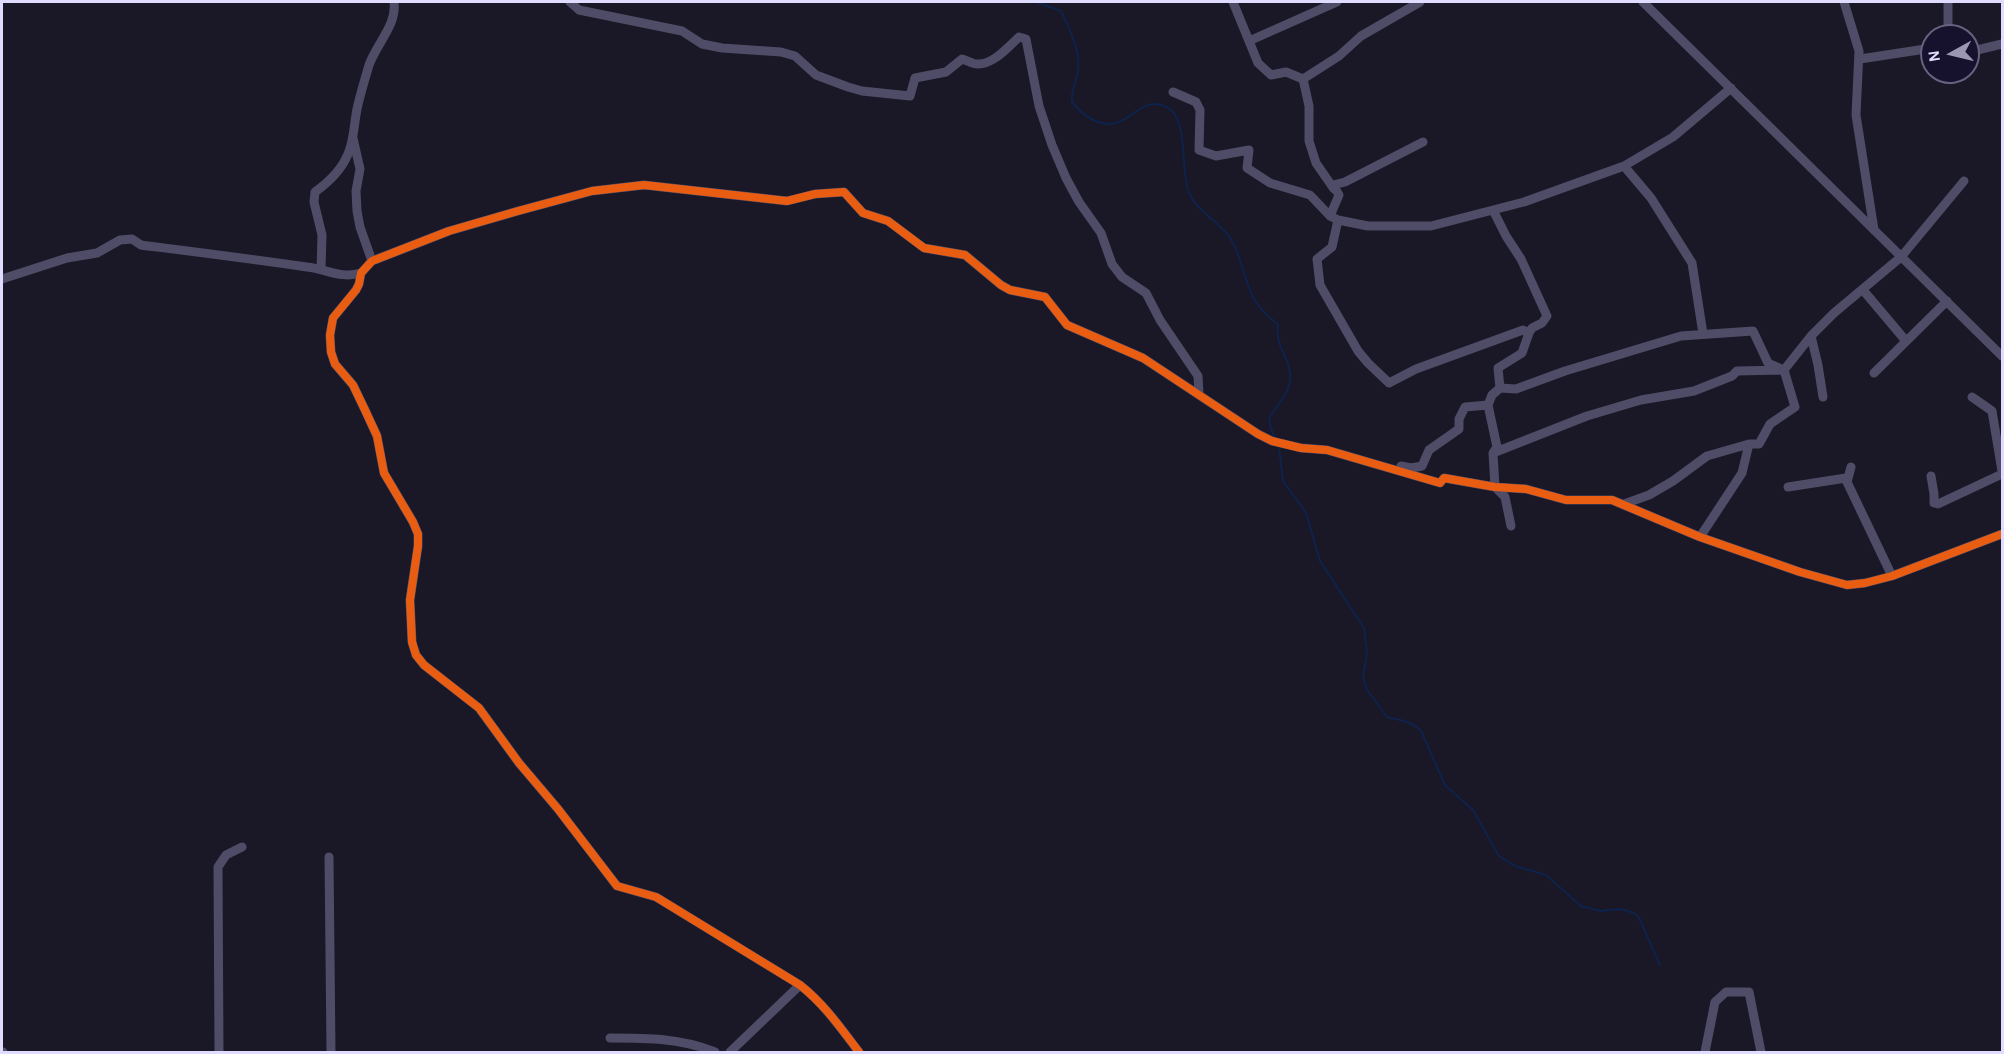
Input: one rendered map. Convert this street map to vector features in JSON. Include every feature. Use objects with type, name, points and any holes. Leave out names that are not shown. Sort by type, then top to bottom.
[{"type":"street","points":[[321,270],[322,235],[314,202],[315,192],[337,173],[348,155],[357,107],[370,63],[390,26],[395,12],[394,2]]},
{"type":"street","points":[[570,2],[579,10],[682,31],[702,44],[722,48],[781,52],[795,56],[816,75],[848,87],[862,91],[910,96],[915,78],[946,72],[962,59],[977,64],[990,60],[1004,53],[1019,38],[1026,39],[1039,106],[1066,178],[1079,202],[1101,232],[1112,264],[1122,277],[1146,293],[1160,320],[1198,376],[1199,394]]},
{"type":"street","points":[[1233,2],[1258,63],[1271,75],[1286,72],[1303,79]]},
{"type":"street","points":[[1249,41],[1337,2]]},
{"type":"street","points":[[1303,79],[1339,56],[1360,36],[1420,2]]},
{"type":"street","points":[[1644,2],[2002,356]]},
{"type":"street","points":[[1844,2],[1859,51],[1856,115],[1874,230]]},
{"type":"street","points":[[1948,2],[1948,24]]},
{"type":"street","points":[[1980,49],[2002,44]]},
{"type":"street","points":[[1860,59],[1920,50]]},
{"type":"street","points":[[1303,79],[1309,106],[1309,141],[1316,164],[1339,195]]},
{"type":"street","points":[[1173,92],[1196,102],[1200,110],[1199,150],[1216,156],[1249,150],[1247,168],[1270,183],[1310,195],[1334,218],[1368,226],[1431,225],[1524,202],[1624,166],[1673,138],[1731,88]]},
{"type":"street","points":[[353,137],[360,169],[356,191],[357,211],[372,261]]},
{"type":"street","points":[[1423,142],[1345,182],[1334,185],[1339,195],[1334,218],[1332,247],[1317,259],[1320,285],[1358,351],[1389,383],[1416,369],[1523,330],[1529,333]]},
{"type":"street","points":[[1624,166],[1651,198],[1692,263],[1703,334]]},
{"type":"street","points":[[1784,370],[1811,336],[1834,313],[1901,257],[1964,181]]},
{"type":"street","points":[[859,1053],[818,999],[800,985],[656,897],[616,886],[558,809],[519,763],[479,708],[424,665],[416,654],[412,642],[410,600],[418,534],[384,473],[377,436],[365,410],[353,385],[335,364],[331,352],[330,335],[333,318],[356,290],[361,273],[372,261],[449,231],[592,191],[644,185],[787,201],[815,194],[844,192],[863,213],[888,221],[924,248],[965,255],[1010,290],[1045,297],[1067,325],[1143,358],[1272,441],[1301,448],[1327,450],[1440,483],[1444,478],[1495,487],[1526,489],[1566,500],[1612,500],[1700,537],[1800,572],[1847,585],[1893,576],[2002,534]]},
{"type":"street","points":[[1493,210],[1545,308],[1546,319],[1529,333],[1521,353],[1498,368],[1500,388]]},
{"type":"street","points":[[2,279],[67,258],[97,253],[120,240],[132,239],[141,245],[321,270],[349,276],[361,273]]},
{"type":"street","points":[[1863,290],[1906,341]]},
{"type":"street","points":[[1874,373],[1947,301]]},
{"type":"street","points":[[1511,526],[1505,497],[1495,487],[1492,453],[1497,447],[1488,405],[1492,395],[1500,388],[1516,389],[1565,371],[1681,336],[1753,331],[1768,363],[1784,370],[1795,407],[1770,424],[1759,444],[1749,444],[1707,456],[1649,495],[1624,504]]},
{"type":"street","points":[[1811,336],[1823,397]]},
{"type":"street","points":[[1492,453],[1587,416],[1641,400],[1694,391],[1737,371],[1784,370]]},
{"type":"street","points":[[1931,476],[1934,503],[1938,504],[2002,472],[1992,411],[1972,397]]},
{"type":"street","points":[[1372,464],[1390,463],[1412,468],[1422,466],[1429,450],[1459,429],[1459,419],[1465,406],[1488,405]]},
{"type":"street","points":[[1700,537],[1739,479],[1749,444]]},
{"type":"street","points":[[1846,478],[1851,468]]},
{"type":"street","points":[[1846,478],[1893,576]]},
{"type":"street","points":[[1788,487],[1846,478]]},
{"type":"street","points":[[219,1053],[218,867],[226,855],[242,846]]},
{"type":"street","points":[[329,857],[331,1053]]},
{"type":"street","points":[[730,1053],[800,985]]},
{"type":"street","points":[[1705,1053],[1714,1002],[1726,992],[1749,992],[1761,1053]]},
{"type":"street","points":[[610,1038],[662,1038],[699,1046],[715,1053]]},
{"type":"waterway","points":[[1036,2],[1061,11],[1071,32],[1078,55],[1072,102],[1084,114],[1093,120],[1110,124],[1117,123],[1146,106],[1154,104],[1163,105],[1176,117],[1182,135],[1185,178],[1189,193],[1198,207],[1228,235],[1236,250],[1252,295],[1278,325],[1277,333],[1289,367],[1290,381],[1287,391],[1269,418],[1276,439]]},
{"type":"waterway","points":[[1279,447],[1283,481],[1306,513],[1320,561],[1364,628],[1367,653],[1363,678],[1367,690],[1387,717],[1409,723],[1421,731],[1445,785],[1473,810],[1499,856],[1515,866],[1546,875],[1581,906],[1601,911],[1621,909],[1634,913],[1639,918],[1660,965]]},
{"type":"cycle path","points":[[859,1052],[824,1008],[800,985],[656,897],[617,886],[558,809],[519,763],[479,708],[424,665],[416,655],[412,642],[410,600],[418,534],[384,473],[377,436],[365,410],[353,385],[335,364],[331,352],[330,335],[333,318],[356,290],[361,273],[372,261],[449,231],[592,191],[644,185],[787,201],[815,194],[844,192],[863,213],[888,221],[924,248],[965,255],[1010,290],[1045,297],[1067,325],[1143,358],[1272,441],[1301,448],[1327,450],[1440,483],[1444,478],[1495,487],[1526,489],[1566,500],[1612,500],[1700,537],[1800,572],[1847,585],[1892,576],[2002,534]]}]
